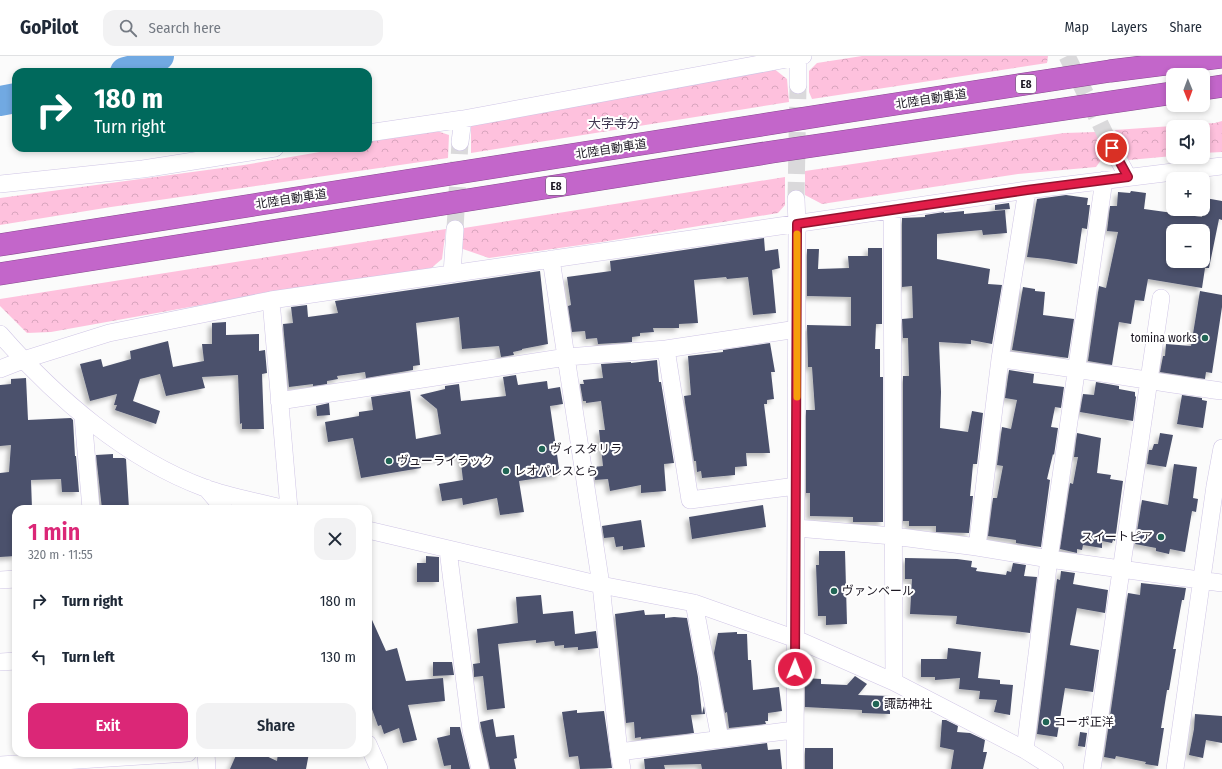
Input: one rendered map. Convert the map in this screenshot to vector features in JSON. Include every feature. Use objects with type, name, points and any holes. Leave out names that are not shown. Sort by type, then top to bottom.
[{"type":"highway","name":"北陸自動車道","points":[[0,245],[823,115],[1110,71],[1222,57]]},
{"type":"highway","points":[[1210,88],[1222,86]]},
{"type":"highway","name":"E8","points":[[0,274],[474,198],[1166,94]]},
{"type":"highway","points":[[1210,95],[1222,94]]},
{"type":"highway","points":[[1113,101],[1166,99]]},
{"type":"street","points":[[372,133],[463,119],[800,56],[798,85]]},
{"type":"street","points":[[460,142],[463,119]]},
{"type":"street","points":[[1112,148],[1128,177]]},
{"type":"street","points":[[0,184],[143,169],[250,152]]},
{"type":"street","points":[[0,369],[23,360],[109,333],[271,300],[1027,190],[1222,166]]},
{"type":"street","points":[[1024,750],[1104,180]]},
{"type":"street","points":[[977,547],[1000,359],[1027,190]]},
{"type":"street","points":[[795,769],[797,329],[796,199]]},
{"type":"street","points":[[892,210],[894,682]]},
{"type":"street","points":[[452,274],[455,229]]},
{"type":"street","points":[[551,259],[601,585],[622,769]]},
{"type":"street","points":[[1092,769],[1161,298]]},
{"type":"street","points":[[271,300],[289,505]]},
{"type":"street","points":[[279,401],[567,357],[666,349],[797,329]]},
{"type":"street","points":[[0,334],[23,360],[84,416],[135,454],[166,471],[206,488],[269,505]]},
{"type":"street","points":[[666,349],[690,500],[796,486]]},
{"type":"street","points":[[1000,359],[1078,369],[1148,381],[1222,391]]},
{"type":"street","points":[[84,416],[91,505]]},
{"type":"street","points":[[1175,769],[1202,580],[1219,487],[1222,448]]},
{"type":"street","points":[[206,488],[221,505]]},
{"type":"street","points":[[796,528],[893,536],[977,547],[1050,560],[1222,583]]},
{"type":"street","points":[[372,531],[601,585],[694,603],[796,639],[894,682],[1024,750],[1054,769]]},
{"type":"street","points":[[448,550],[471,730],[480,769]]},
{"type":"street","points":[[0,580],[12,579]]},
{"type":"street","points":[[694,603],[720,739]]},
{"type":"street","points":[[0,662],[12,661]]},
{"type":"street","points":[[619,752],[794,730]]},
{"type":"street","points":[[372,753],[379,769]]},
{"type":"street","points":[[1,762],[105,757]]},
{"type":"street","points":[[206,757],[207,769]]},
{"type":"green space","points":[[862,56],[1048,56],[1047,63],[812,99],[809,92],[809,71],[817,63]]},
{"type":"green space","points":[[773,68],[787,79],[789,102],[471,153],[471,124]]},
{"type":"green space","points":[[1222,121],[1222,152],[1210,153],[1210,123]]},
{"type":"green space","points":[[1166,126],[1166,157],[1129,160],[1123,151],[1115,130]]},
{"type":"green space","points":[[420,131],[437,131],[449,135],[448,158],[111,207],[0,225],[0,198],[244,165],[320,152],[372,152],[372,141]]},
{"type":"green space","points":[[1096,132],[1104,156],[1096,167],[1018,174],[822,204],[805,195],[805,171],[1064,133]]},
{"type":"green space","points":[[785,177],[785,205],[778,213],[602,242],[489,258],[460,248],[464,228]]},
{"type":"green space","points":[[446,229],[442,259],[429,270],[251,296],[51,332],[27,333],[0,306],[0,299]]},
{"type":"building","points":[[1131,191],[1146,193],[1144,209],[1166,212],[1166,216],[1210,216],[1210,199],[1222,201],[1222,220],[1219,219],[1210,263],[1210,224],[1166,224],[1166,268],[1205,268],[1202,288],[1148,279],[1144,301],[1135,300],[1131,324],[1119,322],[1112,365],[1088,361],[1099,286],[1106,288],[1118,232],[1107,231],[1110,206],[1117,206],[1118,192],[1130,193]]},
{"type":"building","points":[[1066,195],[1088,198],[1087,205],[1090,205],[1087,229],[1082,228],[1077,264],[1027,257],[1037,199]]},
{"type":"building","points":[[1009,203],[1010,209],[995,210],[995,205]]},
{"type":"building","points":[[1005,210],[1007,233],[983,235],[982,230],[937,234],[937,259],[990,269],[988,284],[1002,285],[992,344],[971,340],[971,344],[939,342],[941,392],[940,428],[968,432],[972,411],[983,413],[977,464],[973,464],[970,496],[973,496],[969,533],[936,532],[936,526],[909,526],[909,521],[903,521],[903,376],[909,376],[908,338],[903,338],[902,319],[913,318],[912,286],[902,287],[902,218],[925,217],[925,215],[944,212],[964,211],[964,214]]},
{"type":"building","points":[[764,238],[765,251],[778,249],[780,268],[772,270],[776,313],[753,315],[748,277],[727,279],[726,277],[694,280],[698,323],[679,324],[679,328],[653,328],[654,332],[640,333],[640,336],[632,337],[632,342],[598,344],[597,338],[586,339],[585,331],[572,332],[568,306],[571,305],[567,277],[611,271],[610,261]]},
{"type":"building","points":[[868,248],[882,248],[882,324],[876,324],[875,349],[880,349],[880,377],[883,377],[883,522],[853,522],[853,517],[810,516],[810,493],[806,493],[806,410],[815,410],[812,367],[808,367],[807,325],[851,326],[851,297],[807,296],[807,249],[819,249],[818,269],[849,268],[848,256],[868,256]]},
{"type":"building","points":[[540,271],[548,344],[522,349],[513,352],[514,355],[501,357],[499,346],[462,349],[459,317],[416,323],[420,365],[413,366],[413,370],[366,378],[365,372],[337,376],[338,379],[327,381],[327,384],[289,387],[283,324],[293,323],[291,307],[307,305],[308,317],[338,313],[335,301]]},
{"type":"building","points":[[1023,287],[1035,289],[1035,291],[1045,292],[1043,315],[1074,319],[1068,358],[1012,350]]},
{"type":"building","name":"tomina works","points":[[1200,291],[1222,295],[1222,307],[1212,373],[1206,372],[1205,379],[1160,372],[1163,356],[1165,356],[1166,344],[1191,346]]},
{"type":"building","points":[[226,322],[226,335],[259,334],[259,351],[265,350],[267,373],[262,374],[264,429],[242,429],[242,423],[240,424],[238,375],[202,377],[205,388],[166,396],[160,374],[140,379],[133,401],[160,411],[156,424],[115,410],[117,405],[114,405],[117,394],[90,401],[80,364],[101,359],[103,367],[131,359],[130,351],[168,341],[173,367],[204,361],[202,344],[212,344],[212,323]]},
{"type":"building","points":[[770,343],[775,372],[771,372],[774,399],[767,400],[767,404],[764,404],[770,453],[746,453],[747,466],[735,467],[735,475],[702,478],[701,471],[697,472],[696,461],[694,461],[684,396],[691,395],[688,356],[723,352],[723,350]]},
{"type":"building","points":[[657,360],[659,382],[661,382],[674,463],[664,464],[666,491],[641,493],[641,485],[610,491],[608,479],[595,480],[593,467],[603,466],[599,430],[605,430],[601,401],[586,403],[586,401],[583,401],[580,384],[584,384],[583,380],[603,378],[601,364]]},
{"type":"building","points":[[1009,370],[1034,374],[1033,383],[1064,387],[1061,408],[1055,407],[1051,427],[1058,428],[1054,455],[1053,454],[1047,479],[1050,480],[1041,547],[1016,543],[1016,540],[988,536],[993,498],[997,498],[1003,466],[997,465],[1002,427],[1011,429],[1017,400],[1005,398]]},
{"type":"building","points":[[516,375],[518,385],[547,381],[548,389],[560,387],[563,404],[550,406],[560,475],[519,481],[524,512],[500,515],[497,498],[463,505],[462,498],[442,501],[439,484],[463,480],[460,455],[420,461],[421,468],[361,478],[353,438],[328,442],[325,422],[359,416],[359,412],[373,410],[371,397],[410,391],[416,439],[441,434],[437,409],[420,395],[445,389],[445,386],[459,384],[461,401],[506,396],[503,377]]},
{"type":"building","points":[[26,378],[28,420],[71,418],[73,420],[79,492],[62,492],[61,479],[31,480],[32,505],[12,505],[12,556],[0,557],[0,473],[9,472],[11,445],[0,446],[0,385],[11,384],[11,379]]},
{"type":"building","points":[[1096,382],[1119,386],[1119,389],[1135,392],[1136,397],[1133,421],[1080,412],[1083,394],[1094,395]]},
{"type":"building","points":[[1182,395],[1202,398],[1202,400],[1207,401],[1203,428],[1177,424]]},
{"type":"building","points":[[329,403],[330,415],[317,416],[316,406]]},
{"type":"building","points":[[1077,433],[1101,438],[1097,473],[1111,475],[1110,479],[1123,481],[1115,541],[1113,540],[1112,543],[1102,541],[1102,548],[1083,545],[1082,550],[1077,549],[1077,553],[1060,549],[1070,483],[1073,484],[1078,457],[1074,457]]},
{"type":"building","points":[[1160,433],[1173,435],[1166,467],[1147,464],[1149,450],[1152,450],[1154,444],[1158,444]]},
{"type":"building","points":[[113,454],[113,458],[126,459],[129,505],[102,505],[96,455]]},
{"type":"building","points":[[1174,464],[1197,467],[1193,498],[1198,499],[1196,512],[1192,511],[1185,552],[1170,549],[1169,554],[1156,551],[1156,548],[1135,544],[1142,500],[1168,505]]},
{"type":"building","points":[[763,505],[766,527],[692,539],[689,517]]},
{"type":"building","points":[[641,520],[645,547],[623,550],[623,546],[616,547],[614,537],[604,538],[602,526]]},
{"type":"building","name":"ヴァンベール","points":[[819,551],[845,551],[847,624],[826,625],[826,616],[818,616],[816,565],[819,565]]},
{"type":"building","points":[[426,556],[439,557],[439,582],[417,582],[417,563],[426,563]]},
{"type":"building","points":[[905,558],[957,559],[972,561],[971,567],[977,568],[976,571],[1006,575],[1007,571],[1011,572],[1013,563],[1026,565],[1024,576],[1037,577],[1030,633],[956,624],[957,616],[910,614],[912,579],[905,579]]},
{"type":"building","points":[[1061,571],[1075,573],[1073,584],[1108,590],[1105,613],[1077,608],[1070,645],[1099,650],[1093,692],[1065,688],[1057,737],[1037,734],[1057,579],[1060,580]]},
{"type":"building","points":[[1141,583],[1186,588],[1184,600],[1182,600],[1173,649],[1176,649],[1161,728],[1164,728],[1158,766],[1116,756],[1115,759],[1104,757],[1128,593],[1140,595]]},
{"type":"building","points":[[541,595],[543,614],[573,611],[575,634],[596,631],[598,648],[578,650],[578,647],[564,648],[564,645],[555,646],[554,641],[536,643],[536,640],[498,644],[505,708],[487,710],[483,676],[474,677],[473,664],[480,663],[477,629],[518,623],[516,597]]},
{"type":"building","points":[[644,610],[645,615],[665,614],[665,618],[687,618],[698,677],[702,714],[704,706],[705,714],[691,715],[694,733],[641,739],[641,737],[635,738],[634,722],[626,723],[615,614]]},
{"type":"building","points":[[372,620],[386,651],[397,648],[406,681],[443,678],[445,701],[408,705],[417,740],[403,743],[399,728],[384,734],[381,725],[378,726],[372,709]]},
{"type":"building","points":[[737,632],[737,634],[747,634],[748,660],[751,660],[753,690],[779,687],[782,711],[768,713],[768,721],[765,721],[766,724],[729,728],[714,653],[718,633]]},
{"type":"building","points":[[948,648],[981,652],[978,678],[1000,680],[1000,684],[1013,685],[1010,715],[994,712],[997,700],[979,699],[980,691],[959,689],[960,678],[935,680],[935,677],[921,677],[921,659],[947,659]]},
{"type":"building","points":[[433,662],[452,662],[454,675],[433,676]]},
{"type":"building","points":[[855,676],[867,684],[858,695],[890,696],[890,714],[862,713],[862,710],[805,707],[805,678],[821,679],[821,684],[847,685]]},
{"type":"building","points":[[577,710],[577,713],[604,711],[612,768],[580,769],[578,756],[569,757],[562,712]]},
{"type":"building","points":[[1195,714],[1222,716],[1222,743],[1206,740],[1203,758],[1189,755]]},
{"type":"building","points":[[493,719],[496,737],[514,735],[517,758],[514,759],[516,769],[490,769],[480,722]]},
{"type":"building","points":[[942,720],[946,720],[958,726],[957,732],[970,733],[985,740],[983,752],[987,752],[983,769],[951,769],[954,750],[940,747]]},
{"type":"building","points":[[450,727],[460,727],[470,769],[451,769],[451,765],[444,766],[437,738],[450,735]]},
{"type":"building","points":[[1080,732],[1087,733],[1085,747],[1078,746]]},
{"type":"building","points":[[767,743],[768,750],[780,749],[782,769],[702,769],[701,764],[664,765],[665,769],[645,769],[644,759]]},
{"type":"building","points":[[805,748],[833,748],[833,769],[805,769]]},
{"type":"building","points":[[235,757],[268,757],[277,761],[278,757],[308,757],[306,769],[230,769]]},
{"type":"waterway","points":[[137,68],[159,56]]},
{"type":"waterway","points":[[0,101],[12,99]]},
{"type":"tunnel","points":[[1067,56],[1112,148]]},
{"type":"tunnel","points":[[796,199],[798,85]]},
{"type":"tunnel","points":[[455,229],[460,142]]},
{"type":"slow traffic","points":[[797,234],[797,397]]},
{"type":"place","name":"tomina works","points":[[1205,338]]},
{"type":"place","name":"ヴィスタリラ","points":[[542,449]]},
{"type":"place","name":"ヴューライラック","points":[[389,461]]},
{"type":"place","name":"レオパレスとら","points":[[506,471]]},
{"type":"place","name":"スイートピア","points":[[1161,537]]},
{"type":"place","name":"ヴァンベール","points":[[834,591]]},
{"type":"place","name":"諏訪神社","points":[[876,704]]},
{"type":"place","name":"コーポ正洋","points":[[1046,722]]},
{"type":"district","name":"大字寺分","points":[[614,123]]},
{"type":"route","points":[[795,669],[797,224],[1027,190],[1128,177],[1112,148]]}]
